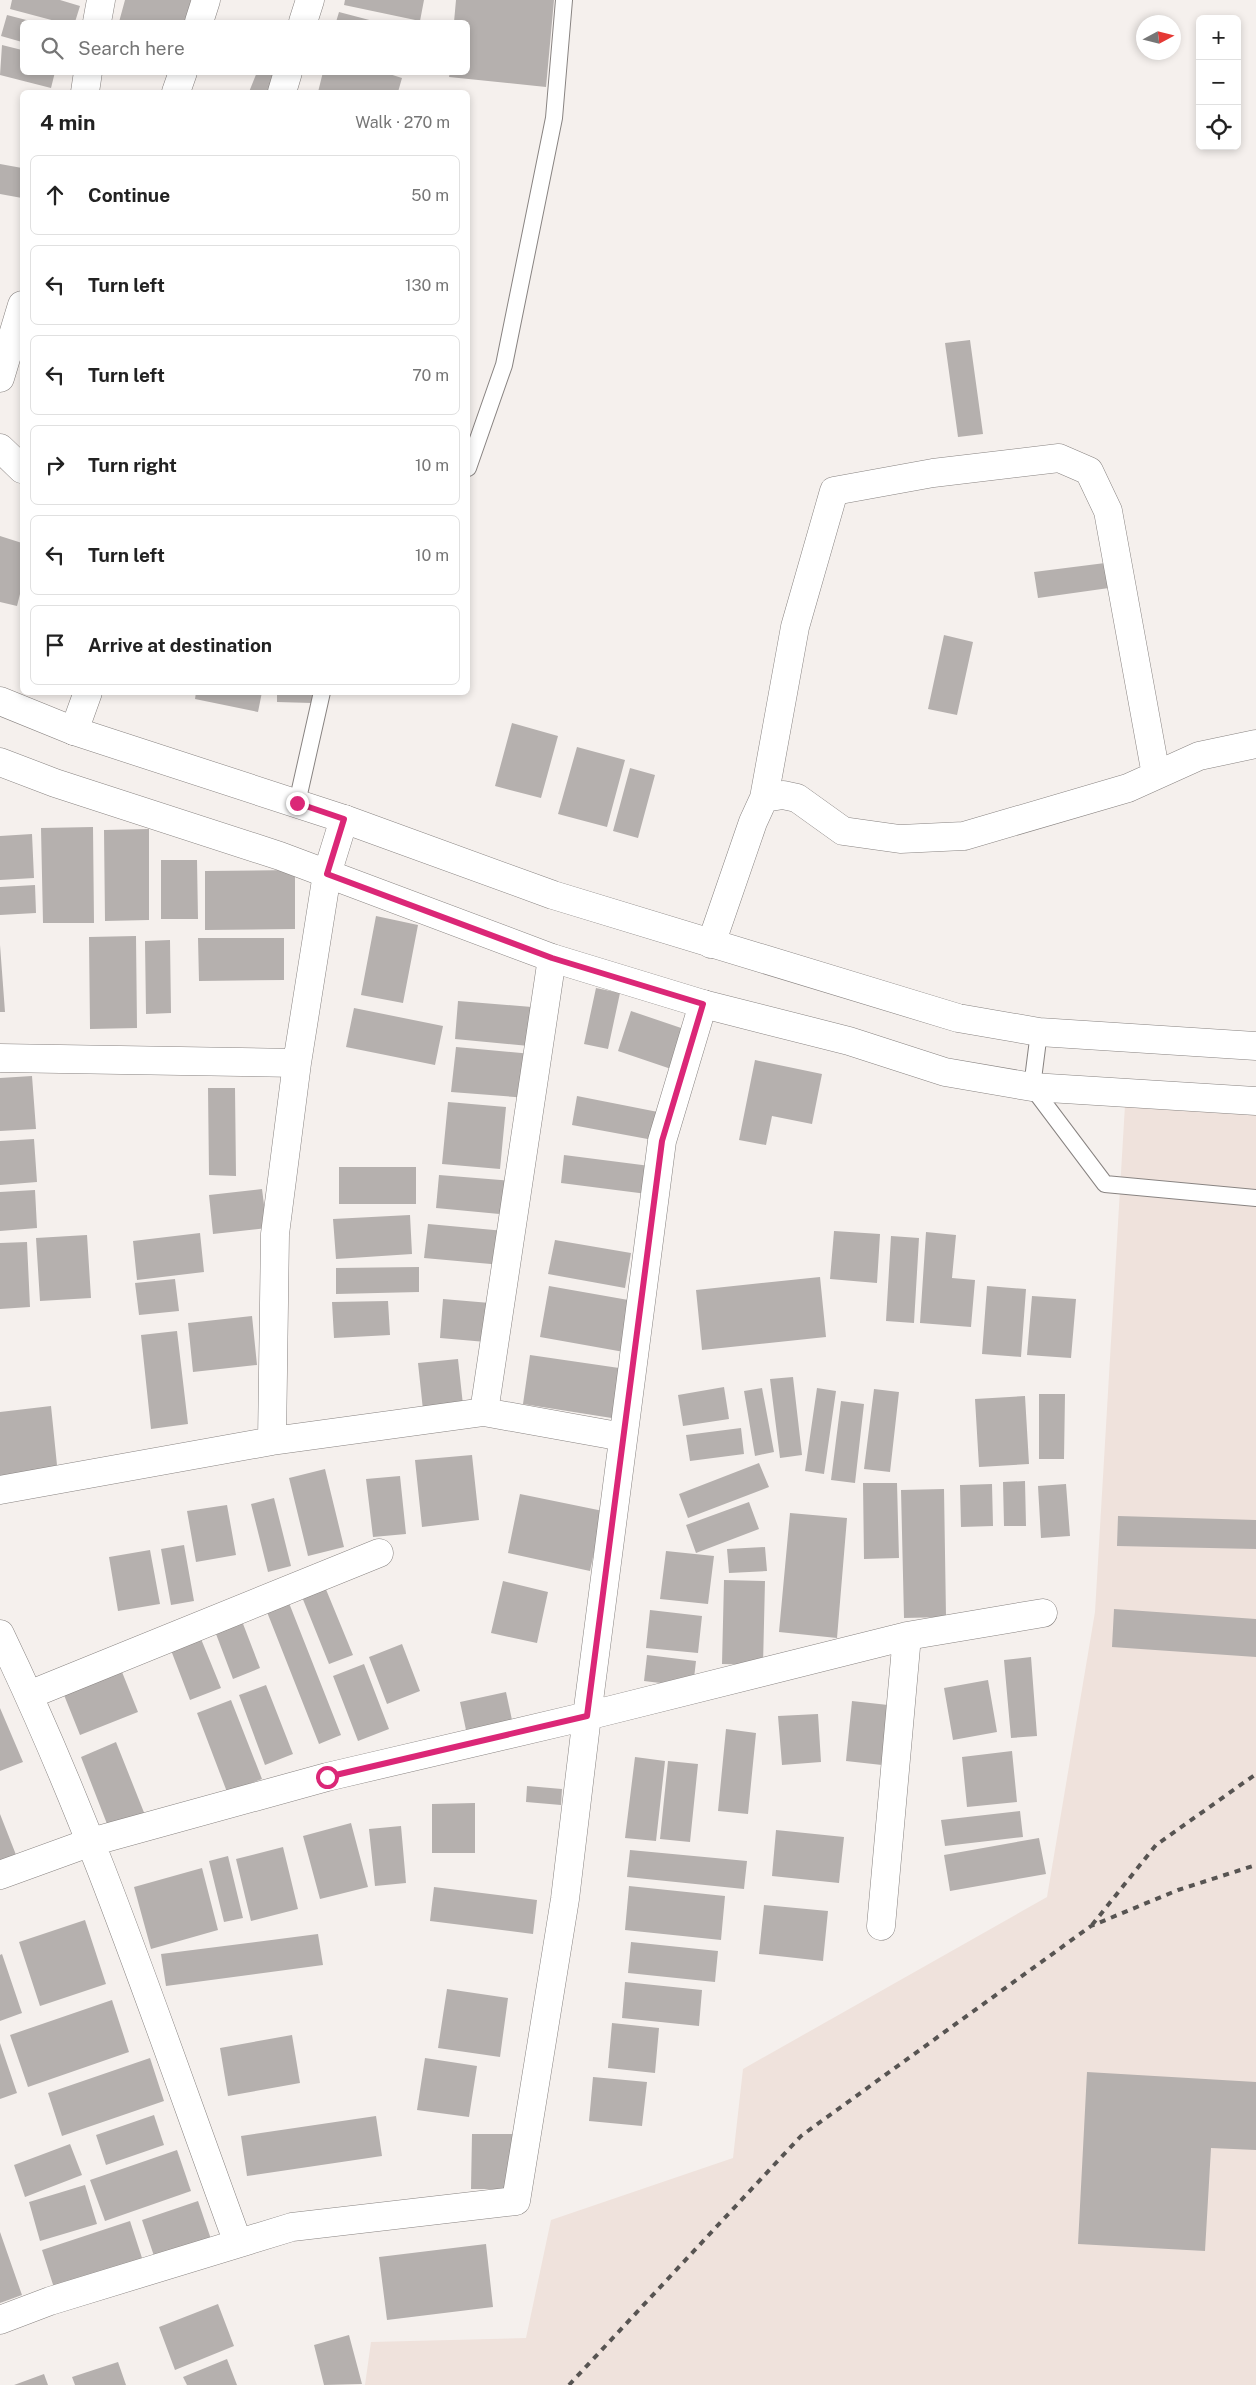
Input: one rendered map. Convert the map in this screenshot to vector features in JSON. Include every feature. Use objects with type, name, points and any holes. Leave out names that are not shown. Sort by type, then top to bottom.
[{"type":"street","points":[[97,20],[100,0]]},
{"type":"street","points":[[200,20],[206,0]]},
{"type":"street","points":[[304,20],[310,0]]},
{"type":"street","points":[[85,90],[88,75]]},
{"type":"street","points":[[177,90],[182,75]]},
{"type":"street","points":[[283,90],[287,75]]},
{"type":"street","points":[[0,378],[20,312]]},
{"type":"street","points":[[0,448],[20,468]]},
{"type":"street","points":[[711,944],[753,822],[764,798],[795,628],[834,491],[933,472],[1059,458],[1089,471],[1108,511],[1156,775]]},
{"type":"street","points":[[74,731],[87,695]]},
{"type":"street","points":[[0,701],[74,731],[344,819],[553,895],[711,944],[865,988],[958,1018],[1039,1032],[1256,1046]]},
{"type":"street","points":[[764,798],[783,795],[797,798],[843,831],[900,839],[964,836],[1128,788],[1199,756],[1256,744]]},
{"type":"street","points":[[0,762],[55,783],[271,853],[552,958],[703,1004],[849,1041],[945,1072],[1032,1087],[1256,1101]]},
{"type":"street","points":[[272,1440],[275,1234],[297,1063],[327,874],[344,819]]},
{"type":"street","points":[[484,1412],[552,958]]},
{"type":"street","points":[[0,2320],[50,2301],[292,2227],[516,2201],[565,1899],[662,1141],[703,1004]]},
{"type":"street","points":[[0,1058],[297,1063]]},
{"type":"street","points":[[0,1490],[272,1440],[484,1412],[623,1437]]},
{"type":"street","points":[[30,1695],[379,1553]]},
{"type":"street","points":[[0,1875],[90,1842],[327,1777],[587,1716],[907,1636],[1043,1613]]},
{"type":"street","points":[[0,1634],[30,1695],[90,1842],[238,2243]]},
{"type":"street","points":[[881,1926],[907,1636]]},
{"type":"lane","points":[[470,462],[506,355],[554,118],[564,0]]},
{"type":"lane","points":[[297,803],[321,695]]},
{"type":"lane","points":[[1039,1032],[1032,1087],[1105,1184],[1256,1198]]},
{"type":"shaded area","points":[[1126,1088],[1256,1097],[1256,2385],[365,2385],[371,2342],[526,2338],[551,2220],[733,2158],[743,2069],[1047,1897],[1095,1612]]},
{"type":"building","points":[[12,0],[60,0],[80,6],[76,20],[51,20],[10,9]]},
{"type":"building","points":[[125,0],[199,0],[194,20],[120,20]]},
{"type":"building","points":[[345,0],[424,0],[420,20],[344,5]]},
{"type":"building","points":[[456,0],[554,0],[546,87],[449,77],[449,75],[470,75],[470,20],[454,20]]},
{"type":"building","points":[[339,12],[369,20],[337,20]]},
{"type":"building","points":[[7,15],[26,20],[20,20],[20,41],[1,36]]},
{"type":"building","points":[[2,45],[20,50],[20,75],[54,75],[51,88],[0,75]]},
{"type":"building","points":[[256,75],[284,75],[278,90],[250,90]]},
{"type":"building","points":[[322,75],[392,75],[402,78],[399,90],[318,90]]},
{"type":"building","points":[[0,164],[20,168],[20,198],[0,194]]},
{"type":"building","points":[[970,340],[983,434],[958,437],[945,343]]},
{"type":"building","points":[[0,536],[20,542],[20,594],[17,606],[0,602]]},
{"type":"building","points":[[1113,562],[1116,587],[1038,598],[1034,572]]},
{"type":"building","points":[[944,635],[973,642],[957,715],[928,709]]},
{"type":"building","points":[[196,695],[261,695],[258,712],[195,699]]},
{"type":"building","points":[[277,695],[312,695],[312,703],[277,702]]},
{"type":"building","points":[[512,723],[558,736],[541,798],[495,786]]},
{"type":"building","points":[[577,747],[625,760],[607,827],[558,814]]},
{"type":"building","points":[[630,768],[655,775],[638,838],[613,831]]},
{"type":"building","points":[[93,827],[94,923],[43,923],[41,828]]},
{"type":"building","points":[[149,829],[149,920],[105,921],[104,830]]},
{"type":"building","points":[[32,834],[34,878],[0,880],[0,836]]},
{"type":"building","points":[[161,860],[197,860],[198,919],[161,919]]},
{"type":"building","points":[[295,870],[295,929],[205,930],[205,871]]},
{"type":"building","points":[[35,885],[36,913],[0,915],[0,887]]},
{"type":"building","points":[[376,916],[418,925],[403,1003],[361,995]]},
{"type":"building","points":[[136,936],[137,1028],[90,1029],[89,937]]},
{"type":"building","points":[[198,938],[284,938],[284,980],[199,981]]},
{"type":"building","points":[[170,940],[171,1013],[146,1014],[145,941]]},
{"type":"building","points":[[0,945],[5,1012],[0,1012]]},
{"type":"building","points":[[596,988],[620,993],[608,1049],[584,1044]]},
{"type":"building","points":[[458,1001],[532,1007],[529,1046],[455,1039]]},
{"type":"building","points":[[354,1008],[443,1026],[435,1065],[346,1047]]},
{"type":"building","points":[[631,1011],[690,1031],[677,1071],[618,1051]]},
{"type":"building","points":[[456,1047],[532,1054],[528,1098],[451,1092]]},
{"type":"building","points":[[755,1060],[822,1074],[812,1124],[772,1116],[766,1145],[739,1140]]},
{"type":"building","points":[[32,1076],[36,1129],[0,1131],[0,1078]]},
{"type":"building","points":[[208,1088],[235,1088],[236,1176],[209,1175]]},
{"type":"building","points":[[577,1096],[658,1112],[653,1140],[572,1125]]},
{"type":"building","points":[[448,1102],[506,1107],[500,1169],[442,1164]]},
{"type":"building","points":[[34,1139],[37,1182],[0,1185],[0,1141]]},
{"type":"building","points":[[564,1155],[650,1166],[647,1194],[561,1183]]},
{"type":"building","points":[[339,1167],[416,1167],[416,1204],[339,1204]]},
{"type":"building","points":[[439,1175],[513,1181],[511,1215],[436,1208]]},
{"type":"building","points":[[262,1189],[267,1228],[213,1234],[209,1195]]},
{"type":"building","points":[[35,1190],[37,1228],[0,1231],[0,1192]]},
{"type":"building","points":[[410,1215],[412,1254],[336,1259],[333,1219]]},
{"type":"building","points":[[428,1224],[505,1231],[502,1265],[424,1258]]},
{"type":"building","points":[[834,1231],[880,1234],[877,1283],[830,1279]]},
{"type":"building","points":[[926,1232],[956,1235],[952,1278],[975,1280],[971,1327],[920,1323]]},
{"type":"building","points":[[200,1233],[204,1272],[137,1280],[133,1241]]},
{"type":"building","points":[[87,1235],[91,1298],[40,1301],[36,1238]]},
{"type":"building","points":[[891,1236],[919,1238],[914,1323],[886,1321]]},
{"type":"building","points":[[555,1240],[631,1253],[625,1288],[548,1274]]},
{"type":"building","points":[[27,1242],[30,1307],[0,1309],[0,1243]]},
{"type":"building","points":[[419,1267],[419,1292],[336,1294],[336,1268]]},
{"type":"building","points":[[820,1277],[826,1337],[702,1350],[696,1290]]},
{"type":"building","points":[[175,1279],[179,1311],[139,1315],[135,1283]]},
{"type":"building","points":[[549,1286],[634,1301],[624,1352],[540,1337]]},
{"type":"building","points":[[987,1286],[1026,1289],[1021,1357],[982,1354]]},
{"type":"building","points":[[1032,1296],[1076,1299],[1071,1358],[1027,1355]]},
{"type":"building","points":[[443,1299],[490,1303],[486,1342],[440,1338]]},
{"type":"building","points":[[388,1301],[390,1335],[334,1338],[332,1302]]},
{"type":"building","points":[[252,1316],[257,1365],[193,1372],[188,1323]]},
{"type":"building","points":[[177,1331],[188,1424],[151,1429],[141,1335]]},
{"type":"building","points":[[530,1355],[626,1369],[618,1419],[523,1404]]},
{"type":"building","points":[[458,1359],[463,1405],[423,1410],[418,1363]]},
{"type":"building","points":[[793,1377],[802,1455],[780,1458],[770,1379]]},
{"type":"building","points":[[724,1387],[729,1419],[683,1426],[678,1395]]},
{"type":"building","points":[[762,1388],[774,1452],[755,1456],[744,1391]]},
{"type":"building","points":[[817,1388],[836,1391],[824,1474],[805,1471]]},
{"type":"building","points":[[874,1389],[899,1392],[890,1472],[864,1469]]},
{"type":"building","points":[[1039,1394],[1065,1394],[1064,1459],[1039,1459]]},
{"type":"building","points":[[1025,1396],[1029,1464],[979,1467],[975,1399]]},
{"type":"building","points":[[841,1401],[864,1404],[855,1483],[831,1480]]},
{"type":"building","points":[[51,1406],[58,1475],[0,1481],[0,1412]]},
{"type":"building","points":[[741,1428],[744,1454],[690,1461],[686,1435]]},
{"type":"building","points":[[472,1455],[479,1520],[422,1527],[415,1460]]},
{"type":"building","points":[[759,1463],[769,1487],[688,1518],[679,1494]]},
{"type":"building","points":[[325,1469],[344,1547],[308,1556],[289,1478]]},
{"type":"building","points":[[400,1476],[406,1534],[373,1537],[366,1479]]},
{"type":"building","points":[[1025,1481],[1026,1526],[1004,1526],[1003,1482]]},
{"type":"building","points":[[863,1483],[897,1483],[899,1558],[864,1559]]},
{"type":"building","points":[[992,1484],[993,1526],[961,1527],[960,1485]]},
{"type":"building","points":[[1066,1484],[1070,1536],[1041,1538],[1038,1486]]},
{"type":"building","points":[[944,1489],[946,1617],[904,1618],[901,1490]]},
{"type":"building","points":[[520,1494],[603,1511],[590,1571],[508,1553]]},
{"type":"building","points":[[274,1498],[291,1566],[268,1572],[251,1504]]},
{"type":"building","points":[[749,1502],[759,1529],[696,1553],[686,1525]]},
{"type":"building","points":[[227,1505],[236,1555],[196,1562],[187,1511]]},
{"type":"building","points":[[790,1513],[847,1518],[837,1638],[779,1632]]},
{"type":"building","points":[[1118,1516],[1256,1520],[1256,1549],[1117,1546]]},
{"type":"building","points":[[184,1545],[194,1601],[171,1605],[161,1549]]},
{"type":"building","points":[[765,1547],[767,1571],[729,1573],[727,1549]]},
{"type":"building","points":[[150,1550],[160,1604],[118,1611],[109,1557]]},
{"type":"building","points":[[666,1551],[714,1556],[708,1604],[660,1599]]},
{"type":"building","points":[[724,1580],[765,1581],[763,1665],[722,1664]]},
{"type":"building","points":[[503,1581],[548,1592],[537,1643],[491,1633]]},
{"type":"building","points":[[325,1587],[353,1655],[329,1664],[302,1597]]},
{"type":"building","points":[[289,1603],[341,1735],[319,1744],[267,1612]]},
{"type":"building","points":[[1114,1609],[1256,1619],[1256,1657],[1112,1647]]},
{"type":"building","points":[[650,1610],[702,1616],[698,1653],[646,1648]]},
{"type":"building","points":[[240,1616],[260,1668],[233,1679],[213,1626]]},
{"type":"building","points":[[199,1634],[221,1688],[190,1700],[169,1645]]},
{"type":"building","points":[[402,1644],[420,1691],[387,1704],[369,1657]]},
{"type":"building","points":[[647,1655],[696,1661],[693,1687],[644,1681]]},
{"type":"building","points":[[1031,1657],[1037,1736],[1011,1738],[1004,1660]]},
{"type":"building","points":[[364,1664],[389,1729],[358,1741],[333,1676]]},
{"type":"building","points":[[120,1667],[138,1712],[80,1735],[62,1690]]},
{"type":"building","points":[[988,1680],[997,1732],[953,1740],[944,1688]]},
{"type":"building","points":[[266,1685],[293,1754],[265,1765],[239,1695]]},
{"type":"building","points":[[506,1692],[512,1720],[466,1730],[460,1702]]},
{"type":"building","points":[[231,1700],[262,1779],[227,1792],[197,1713]]},
{"type":"building","points":[[852,1701],[888,1705],[882,1765],[846,1761]]},
{"type":"building","points":[[0,1708],[23,1762],[0,1771]]},
{"type":"building","points":[[818,1714],[821,1762],[782,1765],[778,1716]]},
{"type":"building","points":[[726,1729],[756,1733],[748,1814],[718,1811]]},
{"type":"building","points":[[116,1742],[145,1815],[109,1829],[81,1757]]},
{"type":"building","points":[[1012,1751],[1017,1802],[967,1807],[962,1757]]},
{"type":"building","points":[[635,1757],[665,1761],[656,1841],[625,1838]]},
{"type":"building","points":[[668,1761],[698,1764],[690,1842],[660,1839]]},
{"type":"building","points":[[527,1786],[562,1789],[561,1805],[526,1802]]},
{"type":"building","points":[[475,1803],[475,1853],[432,1853],[432,1804]]},
{"type":"building","points":[[1020,1811],[1023,1837],[945,1846],[941,1820]]},
{"type":"building","points":[[0,1814],[20,1865],[0,1872]]},
{"type":"building","points":[[351,1823],[368,1887],[320,1899],[303,1836]]},
{"type":"building","points":[[401,1826],[406,1883],[375,1886],[369,1829]]},
{"type":"building","points":[[776,1830],[844,1837],[839,1883],[772,1876]]},
{"type":"building","points":[[1039,1838],[1046,1874],[950,1891],[944,1855]]},
{"type":"building","points":[[283,1847],[298,1909],[251,1921],[236,1859]]},
{"type":"building","points":[[630,1850],[747,1861],[744,1889],[627,1877]]},
{"type":"building","points":[[228,1856],[243,1918],[224,1922],[209,1861]]},
{"type":"building","points":[[202,1868],[218,1930],[151,1949],[134,1887]]},
{"type":"building","points":[[629,1886],[725,1896],[721,1940],[625,1930]]},
{"type":"building","points":[[434,1887],[537,1900],[533,1934],[430,1921]]},
{"type":"building","points":[[764,1905],[828,1911],[823,1961],[759,1954]]},
{"type":"building","points":[[85,1920],[106,1984],[40,2006],[19,1942]]},
{"type":"building","points":[[318,1934],[323,1965],[166,1986],[161,1954]]},
{"type":"building","points":[[631,1942],[718,1951],[715,1982],[628,1973]]},
{"type":"building","points":[[2,1954],[22,2013],[0,2021],[0,1955]]},
{"type":"building","points":[[625,1982],[702,1990],[699,2026],[622,2018]]},
{"type":"building","points":[[447,1989],[508,1998],[500,2057],[438,2048]]},
{"type":"building","points":[[112,2000],[129,2052],[28,2087],[10,2035]]},
{"type":"building","points":[[612,2023],[659,2028],[655,2073],[608,2068]]},
{"type":"building","points":[[292,2035],[300,2083],[228,2096],[220,2048]]},
{"type":"building","points":[[0,2043],[17,2093],[0,2099]]},
{"type":"building","points":[[150,2058],[164,2101],[62,2136],[48,2093]]},
{"type":"building","points":[[425,2058],[477,2066],[469,2117],[417,2110]]},
{"type":"building","points":[[1087,2072],[1256,2082],[1256,2150],[1211,2148],[1205,2251],[1078,2244]]},
{"type":"building","points":[[593,2077],[647,2082],[642,2126],[589,2121]]},
{"type":"building","points":[[154,2115],[164,2145],[106,2165],[96,2135]]},
{"type":"building","points":[[376,2116],[382,2156],[247,2176],[241,2136]]},
{"type":"building","points":[[472,2134],[514,2134],[513,2189],[471,2189]]},
{"type":"building","points":[[70,2144],[82,2175],[25,2197],[14,2165]]},
{"type":"building","points":[[177,2150],[191,2191],[105,2221],[90,2180]]},
{"type":"building","points":[[85,2185],[97,2224],[40,2241],[29,2202]]},
{"type":"building","points":[[198,2201],[212,2242],[156,2262],[142,2220]]},
{"type":"building","points":[[130,2221],[143,2261],[55,2291],[42,2250]]},
{"type":"building","points":[[0,2232],[22,2295],[0,2303]]},
{"type":"building","points":[[486,2244],[493,2307],[387,2320],[379,2257]]},
{"type":"building","points":[[218,2304],[234,2346],[175,2370],[159,2327]]},
{"type":"building","points":[[349,2335],[362,2384],[324,2385],[314,2345]]},
{"type":"building","points":[[227,2359],[237,2385],[187,2385],[183,2377]]},
{"type":"building","points":[[118,2362],[126,2385],[75,2385],[72,2377]]},
{"type":"building","points":[[44,2374],[48,2385],[14,2385]]},
{"type":"railway","points":[[1092,1925],[1156,1845],[1256,1774]]},
{"type":"railway","points":[[569,2385],[801,2136],[1091,1926],[1178,1890],[1256,1865]]},
{"type":"route","points":[[297,803],[344,819],[327,874],[552,958],[703,1004],[662,1141],[587,1716],[327,1777]]}]
